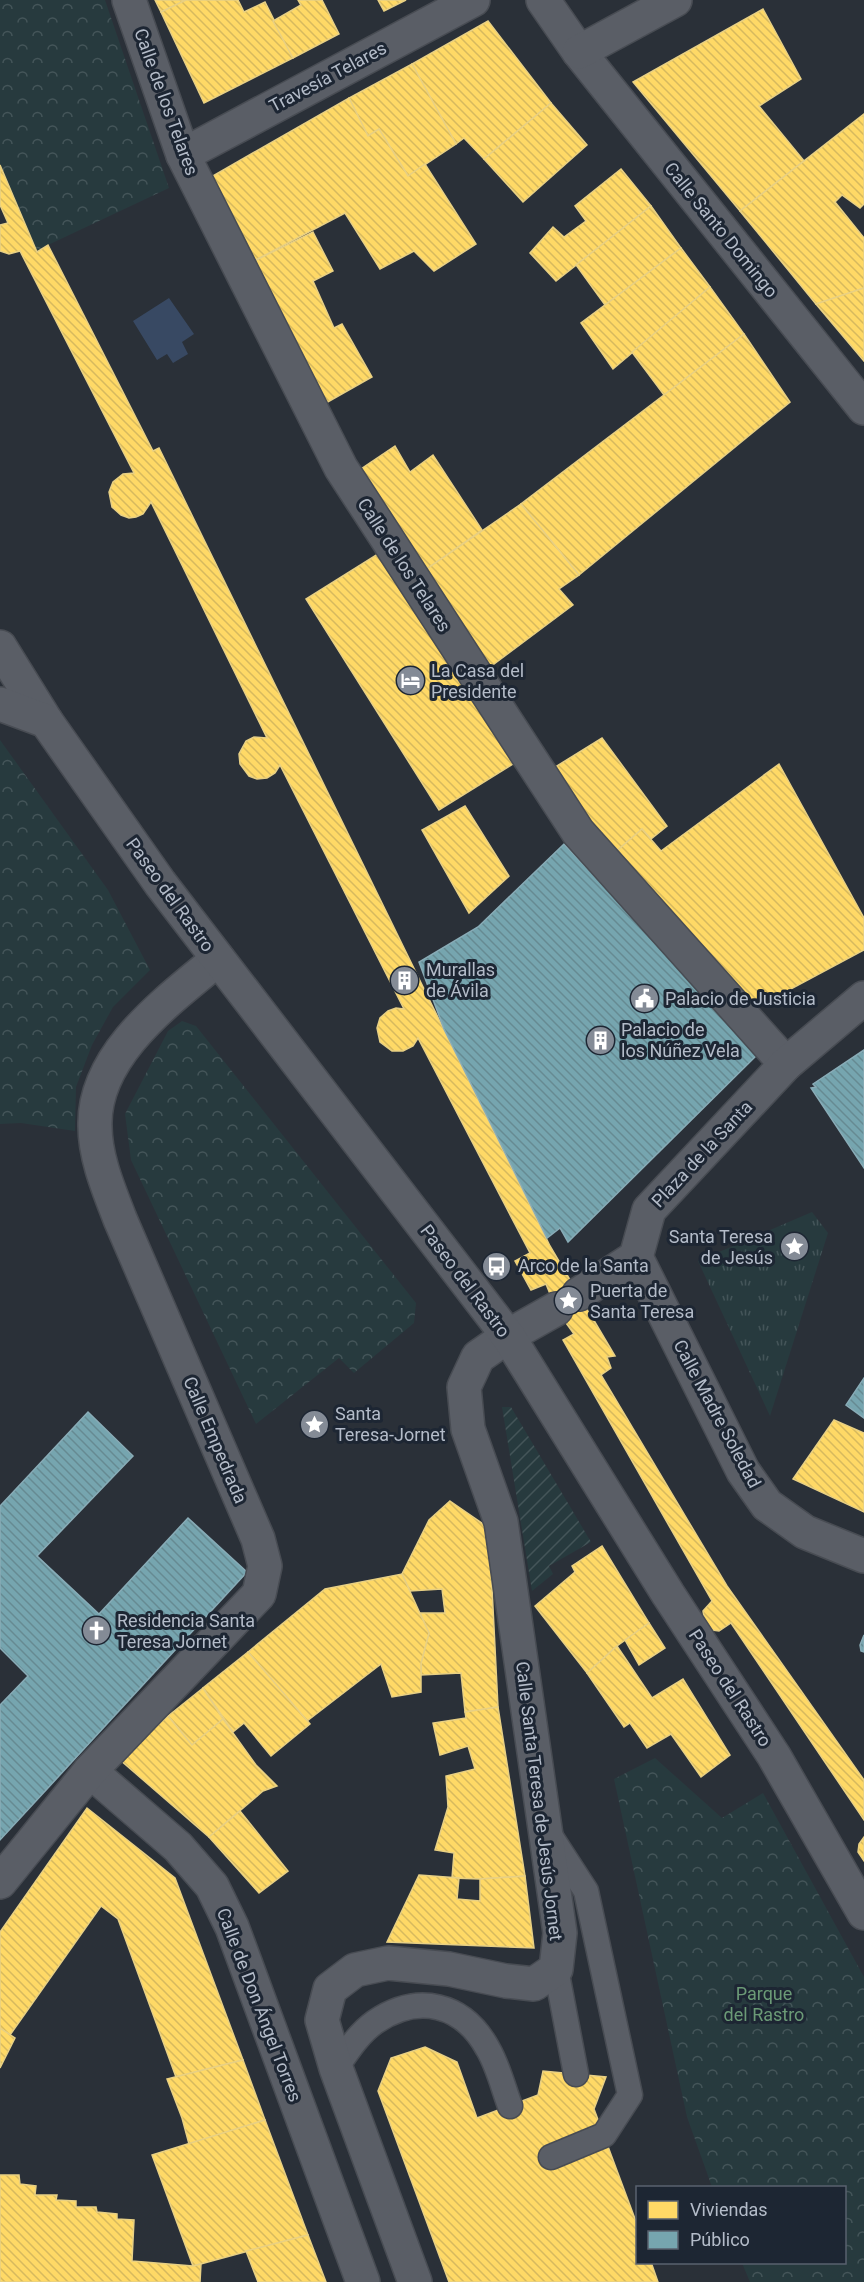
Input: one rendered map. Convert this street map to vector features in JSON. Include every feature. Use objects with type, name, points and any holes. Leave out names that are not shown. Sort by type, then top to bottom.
[{"type":"street","name":"Calle de los Telares","points":[[129,0],[183,155],[341,468],[578,832],[786,1064]]},
{"type":"street","name":"Travesía Telares","points":[[183,155],[473,0]]},
{"type":"street","name":"Calle Santo Domingo","points":[[543,0],[579,52],[864,408]]},
{"type":"street","points":[[579,52],[675,0]]},
{"type":"street","name":"Paseo del Rastro","points":[[0,647],[46,722],[160,883],[508,1336],[668,1594],[774,1756],[864,1913]]},
{"type":"street","points":[[0,704],[46,722]]},
{"type":"street","name":"Calle Empedrada","points":[[0,1882],[90,1771],[259,1594],[265,1566],[258,1539],[120,1219],[102,1169],[95,1126],[101,1088],[120,1053],[148,1019],[218,958]]},
{"type":"street","name":"Plaza de la Santa","points":[[636,1257],[649,1210],[786,1064],[864,998]]},
{"type":"street","points":[[508,1336],[636,1257]]},
{"type":"street","name":"Calle Madre Soledad","points":[[636,1257],[743,1471],[767,1505],[805,1532],[864,1556]]},
{"type":"street","name":"Calle Santa Teresa de Jesús Jornet","points":[[508,1336],[478,1357],[464,1387],[468,1429],[501,1522],[560,1933],[556,1969]]},
{"type":"street","name":"Calle de Don Ángel Torres","points":[[90,1771],[178,1847],[212,1886],[232,1927],[363,2282]]},
{"type":"street","points":[[415,2282],[336,2068],[322,2020],[330,1989],[355,1970],[388,1963],[449,1969],[506,1981],[534,1984],[556,1969]]},
{"type":"lane","points":[[546,1830],[585,1891],[630,2095],[604,2135],[551,2157]]},
{"type":"lane","points":[[556,1969],[576,2074]]},
{"type":"lane","points":[[336,2068],[352,2044],[374,2023],[404,2007],[435,2006],[464,2018],[489,2049],[510,2106]]},
{"type":"green space","points":[[0,0],[105,0],[169,188],[37,252],[0,165]]},
{"type":"green space","points":[[0,740],[108,890],[150,970],[113,1007],[92,1045],[76,1087],[75,1131],[21,1123],[0,1124]]},
{"type":"green space","points":[[182,1021],[196,1026],[416,1303],[414,1323],[354,1373],[339,1358],[256,1424],[131,1160],[125,1114],[168,1031]]},
{"type":"green space","points":[[812,1212],[828,1233],[770,1416],[698,1261]]},
{"type":"green space","points":[[502,1407],[511,1407],[591,1542],[549,1566],[553,1574],[532,1591]]},
{"type":"green space","name":"Parque del Rastro","points":[[655,1758],[722,1818],[763,1793],[864,1977],[864,2282],[750,2282],[742,2264],[846,2264],[846,2186],[712,2186],[687,2117],[614,1779]]},
{"type":"water","points":[[169,298],[194,334],[182,342],[188,354],[173,363],[167,354],[157,360],[133,321]]},
{"type":"building: Viviendas","points":[[155,0],[186,0],[161,12]]},
{"type":"building: Viviendas","points":[[186,0],[238,0],[244,12],[265,2],[293,58],[204,103],[161,12]]},
{"type":"building: Viviendas","points":[[298,0],[322,0],[339,34],[293,58],[273,21],[301,5]]},
{"type":"building: Viviendas","points":[[378,0],[406,0],[384,11]]},
{"type":"building: Viviendas","points":[[763,9],[801,79],[759,106],[804,161],[740,211],[633,82]]},
{"type":"building: Viviendas","points":[[488,21],[551,103],[484,159],[464,138],[456,144],[412,64]]},
{"type":"building: Viviendas","points":[[412,64],[456,144],[408,176],[379,129],[368,136],[349,98]]},
{"type":"building: Viviendas","points":[[349,98],[368,136],[379,129],[408,176],[425,164],[476,244],[434,271],[414,251],[380,269],[345,213],[246,265],[204,181]]},
{"type":"building: Viviendas","points":[[551,103],[587,145],[523,202],[484,159]]},
{"type":"building: Viviendas","points":[[864,114],[864,204],[860,208],[842,195],[835,202],[864,238],[864,288],[816,304],[740,211]]},
{"type":"building: Viviendas","name":"Murallas de Ávila","points":[[0,165],[37,252],[48,245],[153,451],[159,448],[550,1246],[615,1356],[607,1357],[611,1368],[601,1375],[727,1586],[864,1780],[864,1820],[731,1623],[719,1631],[712,1630],[705,1624],[703,1611],[712,1601],[563,1340],[574,1334],[556,1309],[546,1284],[531,1290],[515,1261],[530,1253],[418,1038],[413,1046],[403,1051],[392,1051],[380,1042],[377,1028],[380,1018],[396,1008],[404,1009],[280,765],[275,773],[267,778],[257,779],[249,776],[240,764],[239,754],[246,741],[254,737],[267,738],[151,502],[143,514],[129,518],[121,515],[112,507],[109,492],[113,482],[123,474],[134,473],[20,251],[9,254],[0,251],[0,225],[8,223],[0,205]]},
{"type":"building: Viviendas","points":[[621,169],[651,206],[556,281],[530,253],[553,227],[564,237],[586,221],[575,206]]},
{"type":"building: Viviendas","points":[[651,206],[681,248],[605,305],[576,265]]},
{"type":"building: Viviendas","points":[[313,232],[333,271],[313,281],[334,328],[342,324],[372,377],[319,407],[246,265]]},
{"type":"building: Viviendas","points":[[681,248],[710,287],[613,369],[581,323]]},
{"type":"building: Viviendas","points":[[710,287],[744,334],[664,395],[632,352]]},
{"type":"building: Viviendas","points":[[864,288],[864,361],[816,304]]},
{"type":"building: Viviendas","points":[[744,334],[790,402],[579,575],[521,504]]},
{"type":"building: Viviendas","points":[[395,446],[410,472],[433,455],[482,530],[418,575],[355,473]]},
{"type":"building: Viviendas","points":[[521,504],[579,575],[559,589],[573,605],[482,673],[418,575]]},
{"type":"building: Viviendas","name":"La Casa del Presidente","points":[[381,552],[513,764],[439,810],[306,599]]},
{"type":"building: Viviendas","points":[[602,738],[667,826],[651,839],[642,829],[612,855],[552,769]]},
{"type":"building: Viviendas","points":[[779,764],[864,918],[864,950],[748,1012],[612,855],[642,829],[661,851]]},
{"type":"building: Viviendas","points":[[465,806],[509,876],[469,913],[422,830]]},
{"type":"building: Viviendas","points":[[834,1420],[864,1433],[864,1512],[793,1479]]},
{"type":"building: Viviendas","points":[[450,1501],[489,1528],[498,1707],[465,1712],[461,1673],[421,1675],[421,1663],[429,1633],[420,1613],[445,1613],[442,1589],[410,1591],[402,1574],[429,1520]]},
{"type":"building: Viviendas","points":[[602,1546],[649,1623],[617,1646],[587,1673],[535,1606],[575,1572],[572,1566]]},
{"type":"building: Viviendas","points":[[402,1574],[429,1633],[421,1663],[421,1692],[392,1697],[381,1664],[307,1721],[248,1652],[325,1589]]},
{"type":"building: Viviendas","points":[[649,1623],[665,1648],[639,1665],[625,1640]]},
{"type":"building: Viviendas","points":[[617,1646],[652,1698],[683,1679],[730,1755],[701,1777],[671,1734],[647,1748],[630,1723],[624,1727],[587,1673]]},
{"type":"building: Viviendas","points":[[248,1652],[310,1724],[271,1756],[244,1723],[233,1732],[203,1688]]},
{"type":"building: Viviendas","points":[[203,1688],[223,1719],[192,1745],[168,1716]]},
{"type":"building: Viviendas","points":[[498,1707],[525,1876],[452,1878],[454,1853],[435,1850],[448,1807],[446,1776],[475,1769],[468,1746],[440,1755],[433,1723],[466,1718],[465,1712]]},
{"type":"building: Viviendas","points":[[168,1716],[192,1745],[223,1719],[256,1765],[277,1786],[263,1791],[209,1837],[119,1759]]},
{"type":"building: Viviendas","points":[[87,1808],[175,1878],[243,2060],[176,2077],[118,1919],[101,1906],[10,2035],[0,2028],[0,1932]]},
{"type":"building: Viviendas","points":[[240,1811],[288,1871],[259,1893],[209,1837]]},
{"type":"building: Viviendas","points":[[864,1837],[864,1861],[858,1852],[859,1844]]},
{"type":"building: Viviendas","points":[[419,1875],[459,1878],[457,1899],[480,1901],[480,1879],[525,1876],[534,1948],[387,1942]]},
{"type":"building: Viviendas","points":[[0,2028],[15,2038],[0,2068]]},
{"type":"building: Viviendas","points":[[425,2047],[457,2062],[477,2118],[538,2095],[543,2071],[606,2077],[594,2109],[636,2222],[636,2264],[652,2264],[658,2282],[449,2282],[378,2091],[391,2058]]},
{"type":"building: Viviendas","points":[[243,2060],[265,2120],[189,2144],[167,2079]]},
{"type":"building: Viviendas","points":[[265,2120],[308,2235],[193,2266],[152,2155]]},
{"type":"building: Viviendas","points":[[0,2175],[19,2175],[20,2184],[36,2186],[35,2195],[57,2195],[56,2200],[76,2201],[76,2207],[96,2207],[97,2212],[117,2214],[117,2219],[134,2220],[132,2261],[193,2266],[201,2264],[200,2282],[0,2282]]},
{"type":"building: Viviendas","points":[[308,2235],[326,2282],[258,2282],[246,2251]]},
{"type":"building: Público","name":"Palacio de los Núñez Vela","points":[[564,844],[761,1051],[568,1242],[560,1228],[547,1238],[444,1029],[419,962],[478,927]]},
{"type":"building: Público","points":[[864,1050],[864,1168],[811,1088],[816,1087],[813,1084]]},
{"type":"building: Público","points":[[864,1378],[864,1418],[846,1405]]},
{"type":"building: Público","name":"Residencia Santa Teresa Jornet","points":[[88,1412],[133,1456],[37,1556],[99,1614],[188,1518],[247,1572],[0,1840],[0,1705],[28,1676],[0,1648],[0,1506]]},
{"type":"building: Público","points":[[864,1635],[864,1652],[861,1651],[860,1645]]},
{"type":"place","name":"La Casa del Presidente","points":[[410,681]]},
{"type":"place","name":"Murallas de Ávila","points":[[405,980]]},
{"type":"place","name":"Palacio de Justicia","points":[[644,999]]},
{"type":"place","name":"Palacio de los Núñez Vela","points":[[600,1040]]},
{"type":"place","name":"Santa Teresa de Jesús","points":[[794,1247]]},
{"type":"place","name":"Arco de la Santa","points":[[497,1266]]},
{"type":"place","name":"Puerta de Santa Teresa","points":[[569,1301]]},
{"type":"place","name":"Santa Teresa-Jornet","points":[[314,1424]]},
{"type":"place","name":"Residencia Santa Teresa Jornet","points":[[96,1631]]}]
